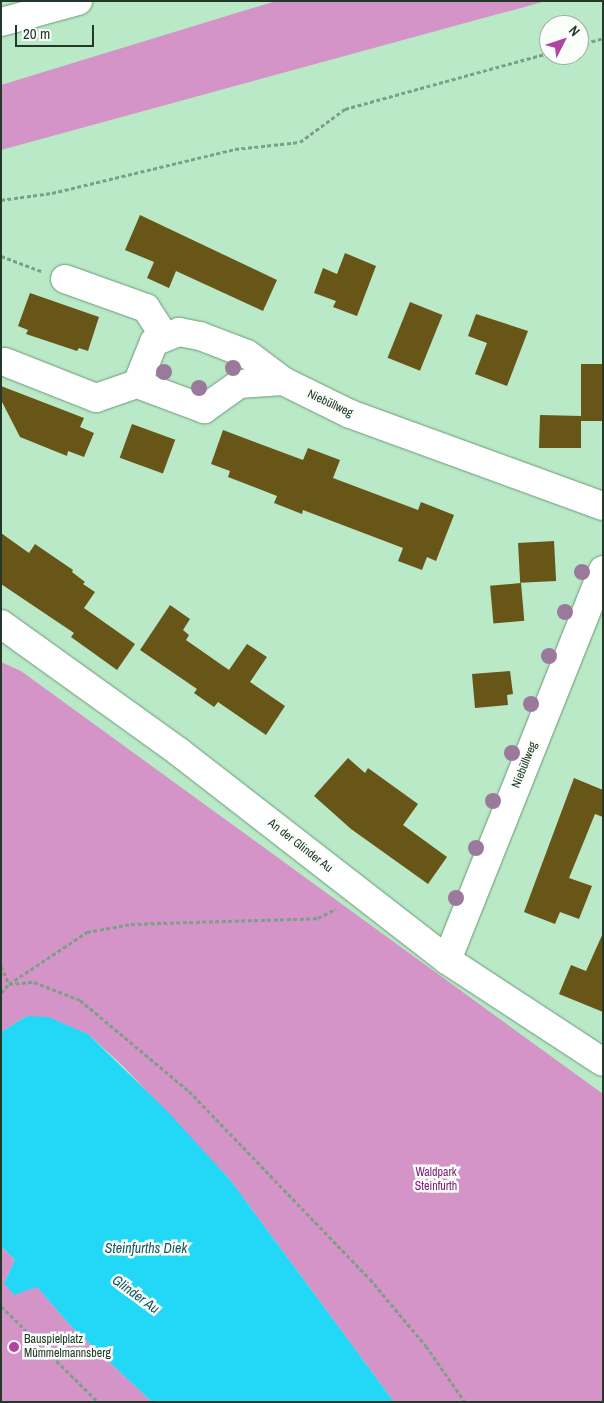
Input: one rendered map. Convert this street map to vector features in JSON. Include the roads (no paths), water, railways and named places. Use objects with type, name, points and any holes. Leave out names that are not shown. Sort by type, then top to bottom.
[{"type":"main road","points":[[1,22],[78,1]]},
{"type":"main road","points":[[5,362],[96,398],[137,384],[154,342],[164,336],[146,308],[65,279]]},
{"type":"main road","name":"Niebüllweg","points":[[164,336],[179,332],[200,336],[247,354],[283,382],[350,414],[603,506]]},
{"type":"main road","name":"Niebüllweg","points":[[137,384],[204,409],[239,384],[283,382]]},
{"type":"main road","name":"Niebüllweg","points":[[447,960],[603,570]]},
{"type":"main road","name":"An der Glinder Au","points":[[1,624],[179,752],[447,960],[603,1062]]},
{"type":"water","name":"Steinfurths Diek","points":[[27,1016],[48,1017],[88,1034],[168,1112],[231,1181],[394,1402],[152,1402],[70,1325],[37,1287],[14,1295],[4,1283],[15,1260],[1,1246],[1,1032]]},
{"type":"place","name":"Bauspielplatz Mümmelmannsberg","points":[[14,1347]]},
{"type":"park label","name":"Waldpark Steinfurth","points":[[436,1180]]},
{"type":"water label","name":"Glinder Au","points":[[136,1294]]}]
